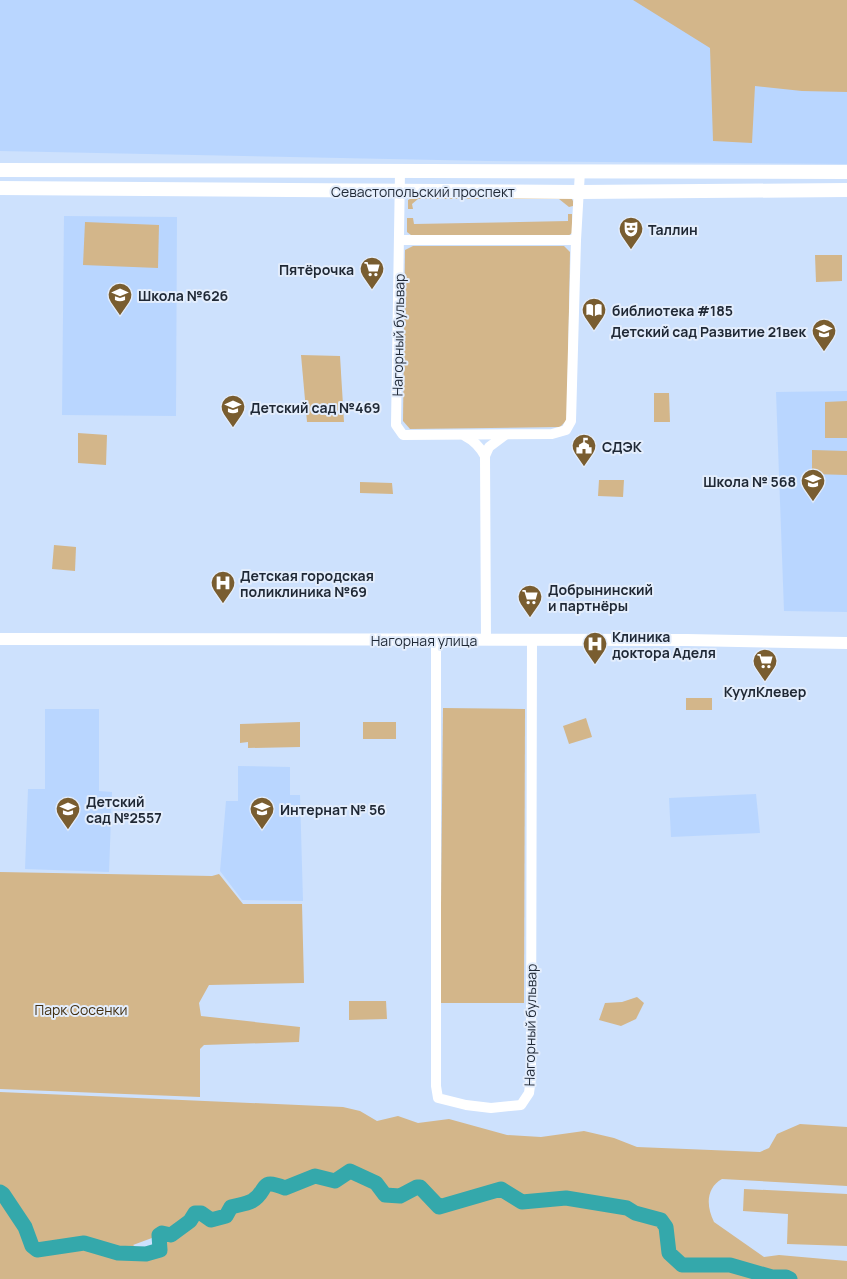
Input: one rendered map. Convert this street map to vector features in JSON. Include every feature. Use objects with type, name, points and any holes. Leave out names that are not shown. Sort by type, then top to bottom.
[{"type":"main road","name":"Севастопольский проспект","points":[[0,170],[847,172]]},
{"type":"main road","name":"Севастопольский проспект","points":[[0,188],[580,192],[847,190]]},
{"type":"street","name":"Нагорный бульвар","points":[[400,171],[396,425],[403,436],[552,434],[566,430],[571,422],[576,240],[580,171]]},
{"type":"street","points":[[399,240],[576,240]]},
{"type":"street","points":[[485,456],[490,447],[506,435]]},
{"type":"street","points":[[464,436],[473,440],[485,456],[486,640]]},
{"type":"street","name":"Нагорная улица","points":[[0,639],[847,642]]},
{"type":"street","name":"Нагорный бульвар","points":[[436,640],[436,1086],[438,1098],[466,1105],[491,1108],[521,1105],[529,1093],[531,1078],[532,640]]},
{"type":"shaded area","points":[[0,0],[847,0],[847,164],[488,161],[0,151]]},
{"type":"shaded area","name":"Школа №626","points":[[64,216],[177,217],[176,416],[62,415]]},
{"type":"shaded area","name":"Школа № 568","points":[[847,391],[847,612],[784,611],[776,392]]},
{"type":"shaded area","name":"Детский сад №2557","points":[[45,709],[99,709],[99,791],[112,792],[109,872],[25,869],[28,789],[45,789]]},
{"type":"shaded area","name":"Интернат № 56","points":[[238,766],[290,767],[290,795],[300,795],[303,901],[242,900],[220,871],[226,801],[238,801]]},
{"type":"shaded area","points":[[756,794],[760,833],[671,837],[669,798]]},
{"type":"green space","points":[[633,0],[847,0],[847,92],[802,91],[755,86],[752,143],[713,141],[710,48]]},
{"type":"green space","points":[[570,196],[573,206],[569,207],[559,199],[418,199],[412,204],[413,209],[408,209],[408,200],[412,198]]},
{"type":"green space","points":[[568,214],[572,214],[572,233],[568,236],[411,235],[407,232],[407,218],[413,218],[414,224],[568,221]]},
{"type":"green space","points":[[85,222],[159,225],[158,268],[83,265]]},
{"type":"green space","points":[[413,246],[564,246],[570,252],[567,420],[560,427],[410,429],[403,421],[405,250]]},
{"type":"green space","points":[[815,255],[842,255],[842,281],[816,282]]},
{"type":"green space","points":[[301,355],[340,356],[344,422],[307,422]]},
{"type":"green space","points":[[654,393],[669,393],[670,422],[654,422]]},
{"type":"green space","points":[[847,401],[847,438],[825,438],[825,402]]},
{"type":"green space","points":[[78,433],[107,435],[106,465],[78,463]]},
{"type":"green space","points":[[812,450],[847,451],[847,475],[812,474]]},
{"type":"green space","points":[[599,480],[624,480],[623,497],[598,496]]},
{"type":"green space","points":[[360,482],[392,483],[393,494],[360,493]]},
{"type":"green space","points":[[54,545],[76,547],[75,571],[52,569]]},
{"type":"green space","points":[[686,698],[712,698],[712,710],[686,710]]},
{"type":"green space","points":[[443,708],[525,709],[524,1003],[440,1003]]},
{"type":"green space","points":[[586,718],[592,737],[569,744],[563,726]]},
{"type":"green space","points":[[300,722],[300,747],[248,748],[248,742],[240,743],[240,724]]},
{"type":"green space","points":[[363,722],[396,722],[396,739],[363,739]]},
{"type":"green space","name":"Парк Сосенки","points":[[0,872],[212,876],[219,874],[243,904],[302,904],[304,983],[209,985],[199,1003],[201,1016],[300,1027],[299,1042],[204,1045],[200,1049],[200,1097],[0,1089]]},
{"type":"green space","points":[[637,997],[644,1003],[636,1019],[621,1026],[599,1020],[605,1003],[622,1002]]},
{"type":"green space","points":[[349,1001],[386,1001],[387,1019],[349,1020]]},
{"type":"green space","points":[[0,1092],[343,1107],[360,1111],[377,1121],[398,1116],[418,1123],[449,1119],[507,1135],[541,1137],[584,1131],[614,1138],[637,1147],[760,1152],[769,1148],[777,1134],[800,1124],[847,1127],[847,1186],[722,1179],[710,1192],[709,1204],[714,1222],[764,1257],[779,1255],[847,1261],[847,1279],[0,1279]],"holes":[[[160,1235],[160,1251],[146,1255],[133,1245]]]},
{"type":"green space","points":[[744,1189],[847,1194],[847,1246],[787,1244],[788,1214],[743,1211]]},
{"type":"waterway","points":[[0,1192],[25,1227],[32,1246],[37,1250],[84,1243],[118,1253],[146,1254],[160,1250],[159,1235],[162,1233],[171,1235],[190,1221],[195,1213],[201,1213],[211,1220],[226,1216],[231,1207],[252,1201],[267,1185],[271,1184],[285,1188],[315,1176],[335,1181],[350,1171],[376,1183],[385,1195],[400,1196],[420,1187],[439,1207],[501,1189],[522,1202],[566,1198],[627,1208],[635,1213],[661,1220],[666,1227],[669,1253],[682,1265],[730,1265],[772,1277],[786,1277],[790,1279]]},
{"type":"place","name":"Таллин","points":[[631,250]]},
{"type":"place","name":"Пятёрочка","points":[[372,290]]},
{"type":"place","name":"Школа №626","points":[[120,316]]},
{"type":"place","name":"библиотека #185","points":[[594,331]]},
{"type":"place","name":"Детский сад Развитие 21век","points":[[824,352]]},
{"type":"place","name":"Детский сад №469","points":[[233,428]]},
{"type":"place","name":"СДЭК","points":[[584,467]]},
{"type":"place","name":"Школа № 568","points":[[813,502]]},
{"type":"place","name":"Детская городская поликлиника №69","points":[[223,604]]},
{"type":"place","name":"Добрынинский и партнёры","points":[[530,618]]},
{"type":"place","name":"Клиника доктора Аделя","points":[[595,665]]},
{"type":"place","name":"КуулКлевер","points":[[765,682]]},
{"type":"place","name":"Детский сад №2557","points":[[68,830]]},
{"type":"place","name":"Интернат № 56","points":[[262,830]]}]
